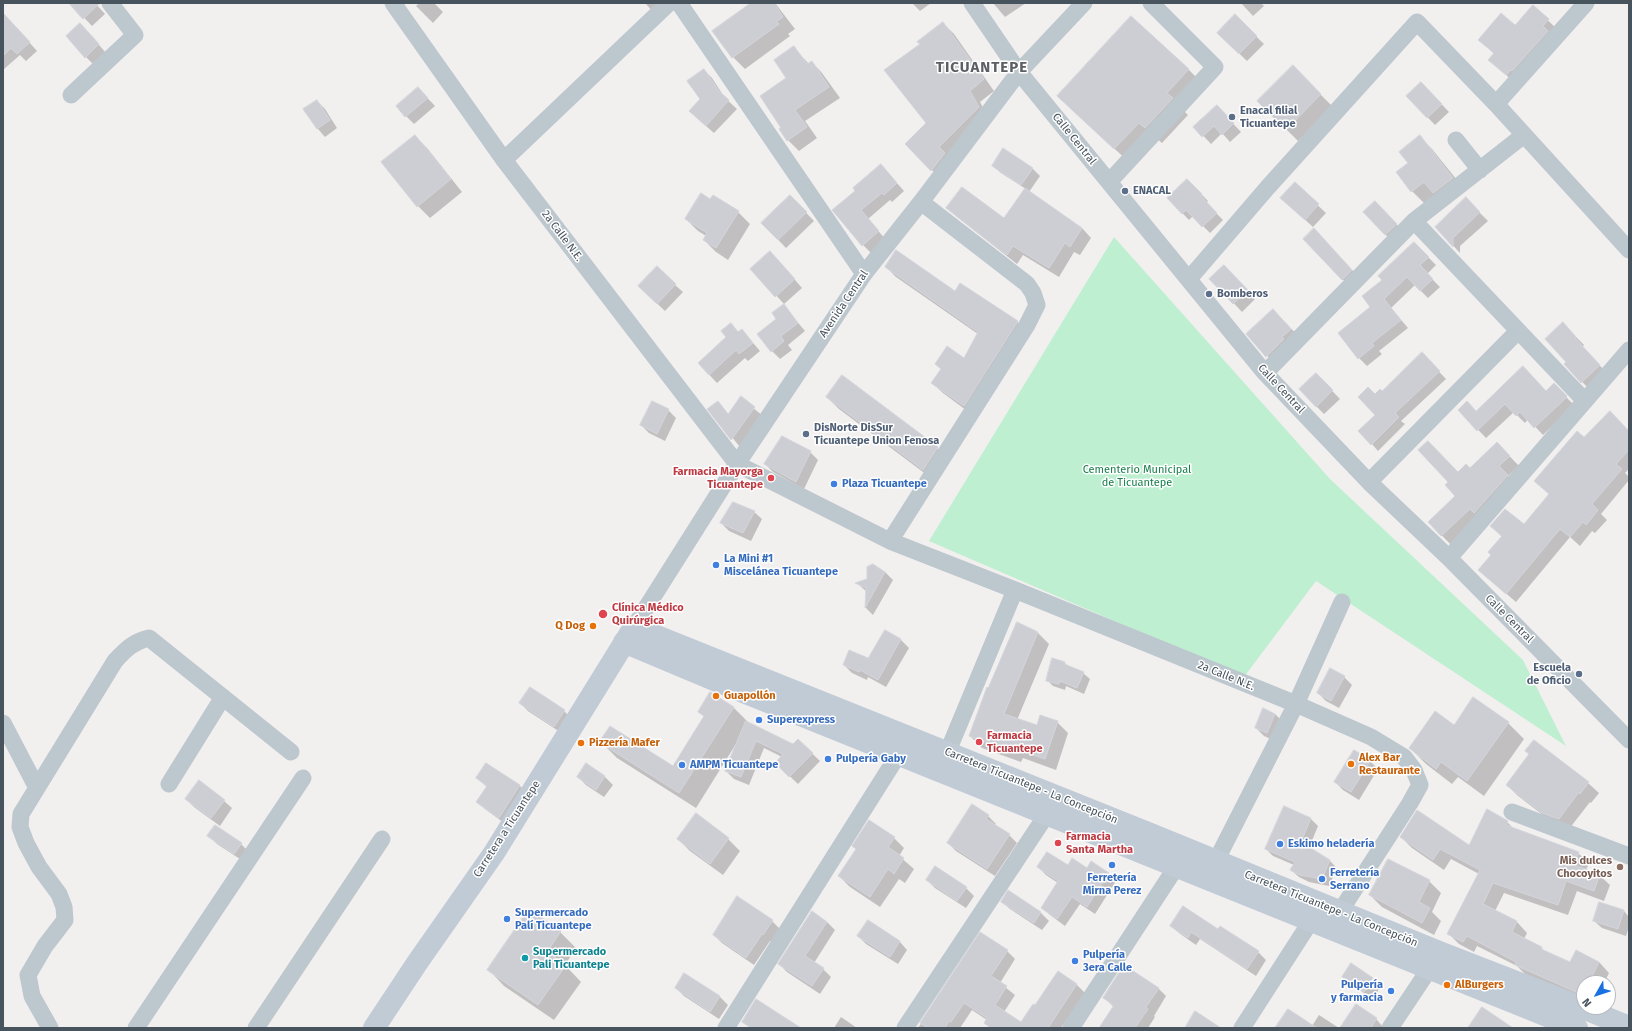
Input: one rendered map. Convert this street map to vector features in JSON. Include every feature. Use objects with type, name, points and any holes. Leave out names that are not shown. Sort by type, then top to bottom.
[{"type":"main road","name":"Carretera Ticuantepe - La Concepción","points":[[629,634],[736,689],[904,746],[943,761],[1326,916],[1568,1020]]},
{"type":"main road","name":"Carretera a Ticuantepe","points":[[374,1028],[417,963],[494,853],[629,634]]},
{"type":"main road","name":"Carretera Ticuantepe - La Concepción","points":[[1182,858],[1216,861],[1430,968],[1568,1020],[1629,1027]]},
{"type":"street","points":[[71,95],[135,35],[110,3]]},
{"type":"street","name":"2a Calle N.E.","points":[[393,3],[504,160],[737,464],[890,541],[1296,704],[1371,737],[1404,757],[1414,770],[1420,785],[1410,803],[1326,916]]},
{"type":"street","points":[[504,160],[668,3]]},
{"type":"street","points":[[679,3],[864,274]]},
{"type":"street","name":"Calle Central","points":[[972,3],[1019,72],[1265,373],[1369,482],[1449,558],[1629,740]]},
{"type":"street","name":"Avenida Central","points":[[629,634],[737,464],[864,274],[921,202],[1019,72],[1084,3]]},
{"type":"street","points":[[1109,182],[1215,67],[1151,3]]},
{"type":"street","points":[[1496,104],[1586,3]]},
{"type":"street","points":[[1189,279],[1268,187],[1417,22],[1496,104],[1629,250]]},
{"type":"street","points":[[1265,373],[1414,221],[1524,135]]},
{"type":"street","points":[[1456,140],[1480,170]]},
{"type":"street","points":[[890,541],[1022,332],[1037,305],[1033,293],[1027,284],[921,202]]},
{"type":"street","points":[[1414,221],[1585,401]]},
{"type":"street","points":[[1369,482],[1518,331]]},
{"type":"street","points":[[1449,558],[1629,350]]},
{"type":"street","points":[[943,761],[1015,590]]},
{"type":"street","points":[[1216,861],[1296,704],[1342,602]]},
{"type":"street","points":[[50,1028],[32,996],[28,975],[45,946],[65,920],[64,907],[58,894],[39,867],[26,843],[20,827],[21,814],[115,661],[128,646],[149,638],[292,752]]},
{"type":"street","points":[[169,784],[223,697]]},
{"type":"street","points":[[3,723],[37,788]]},
{"type":"street","points":[[726,1028],[904,746]]},
{"type":"street","points":[[136,1028],[303,778]]},
{"type":"street","points":[[905,1028],[1052,805]]},
{"type":"street","points":[[1512,812],[1629,856]]},
{"type":"street","points":[[256,1028],[382,839]]},
{"type":"street","points":[[1071,1028],[1182,858]]},
{"type":"street","points":[[1242,1028],[1326,916]]},
{"type":"street","points":[[1390,1028],[1430,968]]},
{"type":"green space","name":"Cementerio Municipal de Ticuantepe","points":[[1114,237],[1330,479],[1523,660],[1566,746],[1316,581],[1244,677],[929,541]]},
{"type":"building","points":[[69,3],[100,3],[83,19]]},
{"type":"building","points":[[751,3],[774,3],[783,17],[776,22],[779,24],[732,58],[712,31]]},
{"type":"building","points":[[1533,5],[1549,19],[1543,26],[1548,31],[1512,71],[1511,70],[1506,75],[1488,60],[1494,53],[1478,40],[1501,13],[1515,25]]},
{"type":"building","points":[[3,13],[30,42],[17,54],[11,48],[3,56]]},
{"type":"building","points":[[1235,14],[1257,36],[1239,54],[1217,33]]},
{"type":"building","points":[[1131,16],[1189,69],[1167,93],[1173,98],[1145,128],[1139,123],[1114,149],[1057,96]]},
{"type":"building","points":[[943,22],[984,79],[970,91],[979,107],[939,147],[945,153],[931,171],[905,144],[926,123],[884,70],[920,44],[917,42]]},
{"type":"building","points":[[80,23],[99,44],[85,58],[66,36]]},
{"type":"building","points":[[794,46],[807,64],[812,61],[829,87],[795,110],[807,127],[787,141],[779,129],[781,128],[760,96],[786,78],[774,60]]},
{"type":"building","points":[[1293,65],[1321,94],[1286,130],[1257,101]]},
{"type":"building","points":[[704,69],[719,91],[729,100],[706,126],[689,111],[700,99],[687,81]]},
{"type":"building","points":[[1421,82],[1442,104],[1427,118],[1406,96]]},
{"type":"building","points":[[418,87],[428,98],[405,117],[396,106]]},
{"type":"building","points":[[317,100],[330,120],[317,129],[303,109]]},
{"type":"building","points":[[1217,105],[1234,123],[1222,135],[1214,126],[1202,137],[1193,127]]},
{"type":"building","points":[[415,135],[451,179],[417,207],[381,162]]},
{"type":"building","points":[[1420,135],[1453,178],[1433,193],[1424,182],[1411,192],[1396,172],[1408,163],[1399,152]]},
{"type":"building","points":[[1003,148],[1033,168],[1021,185],[992,166]]},
{"type":"building","points":[[881,164],[897,183],[884,195],[882,193],[861,210],[879,231],[862,246],[832,210],[855,191],[853,188]]},
{"type":"building","points":[[1187,179],[1202,194],[1201,196],[1217,213],[1202,227],[1186,210],[1182,214],[1167,198]]},
{"type":"building","points":[[1295,182],[1319,204],[1305,220],[1280,198]]},
{"type":"building","points":[[962,187],[1004,218],[1025,188],[1082,228],[1070,247],[1065,243],[1049,268],[1013,246],[1007,255],[946,208]]},
{"type":"building","points":[[701,193],[710,199],[713,195],[739,211],[716,248],[703,240],[707,233],[685,219]]},
{"type":"building","points":[[790,195],[807,212],[778,240],[761,223]]},
{"type":"building","points":[[1466,197],[1480,212],[1453,238],[1453,247],[1435,227]]},
{"type":"building","points":[[1375,201],[1397,224],[1385,235],[1363,212]]},
{"type":"building","points":[[1314,228],[1352,270],[1342,280],[1303,239]]},
{"type":"building","points":[[1414,242],[1429,257],[1420,265],[1433,279],[1420,291],[1407,277],[1384,299],[1401,320],[1372,343],[1374,346],[1358,359],[1338,333],[1370,307],[1362,296],[1382,280],[1378,276]]},
{"type":"building","points":[[896,250],[955,291],[960,283],[1018,321],[964,406],[931,383],[941,369],[935,364],[947,346],[964,358],[978,332],[885,267]]},
{"type":"building","points":[[770,251],[795,279],[775,297],[750,269]]},
{"type":"building","points":[[1224,265],[1248,290],[1233,304],[1209,279]]},
{"type":"building","points":[[657,266],[676,284],[657,304],[638,286]]},
{"type":"building","points":[[784,304],[798,323],[781,336],[784,341],[771,352],[757,334],[776,319],[772,313]]},
{"type":"building","points":[[1273,309],[1291,329],[1282,337],[1284,339],[1266,357],[1246,334]]},
{"type":"building","points":[[1563,322],[1576,337],[1575,338],[1600,365],[1581,383],[1564,364],[1566,362],[1545,339]]},
{"type":"building","points":[[731,323],[738,332],[742,329],[753,343],[739,354],[736,350],[709,375],[698,363],[726,337],[721,331]]},
{"type":"building","points":[[1422,352],[1440,371],[1395,413],[1399,417],[1371,445],[1358,431],[1375,415],[1358,397],[1368,387],[1375,394],[1380,389],[1382,391]]},
{"type":"building","points":[[1523,366],[1546,391],[1554,383],[1567,396],[1566,398],[1534,428],[1520,412],[1516,416],[1505,404],[1477,431],[1458,410],[1467,401],[1476,411]]},
{"type":"building","points":[[1316,373],[1333,390],[1316,407],[1299,389]]},
{"type":"building","points":[[842,375],[938,447],[923,470],[826,397]]},
{"type":"building","points":[[741,396],[755,407],[731,440],[707,409],[718,401],[728,414]]},
{"type":"building","points":[[652,401],[669,409],[657,434],[640,425]]},
{"type":"building","points":[[1610,411],[1629,431],[1629,450],[1616,464],[1622,469],[1592,504],[1598,510],[1586,525],[1583,522],[1570,537],[1560,529],[1506,594],[1478,570],[1491,555],[1488,552],[1502,536],[1490,526],[1505,509],[1524,524],[1549,494],[1534,481],[1577,431],[1584,437]]},
{"type":"building","points":[[782,436],[811,451],[796,482],[764,464]]},
{"type":"building","points":[[1428,441],[1458,472],[1466,464],[1470,468],[1497,442],[1510,456],[1499,466],[1508,475],[1474,513],[1470,509],[1441,536],[1428,522],[1455,496],[1445,485],[1448,482],[1418,450]]},
{"type":"building","points":[[733,502],[755,511],[743,533],[720,523]]},
{"type":"building","points":[[873,564],[885,572],[865,608],[866,588],[855,583],[867,579],[867,567]]},
{"type":"building","points":[[1017,622],[1038,632],[1004,714],[1037,725],[1040,715],[1058,721],[1045,759],[1011,747],[1010,751],[969,736],[987,687],[988,688]]},
{"type":"building","points":[[885,630],[901,639],[878,680],[860,670],[859,672],[843,665],[849,650],[868,658]]},
{"type":"building","points":[[1052,658],[1065,662],[1064,664],[1084,672],[1077,688],[1060,681],[1059,684],[1046,681]]},
{"type":"building","points":[[1330,668],[1345,676],[1331,701],[1317,693]]},
{"type":"building","points":[[530,687],[565,710],[554,727],[519,703]]},
{"type":"building","points":[[710,692],[734,707],[679,793],[599,742],[610,726],[673,766],[704,716],[698,712]]},
{"type":"building","points":[[1473,697],[1509,722],[1467,781],[1441,762],[1436,769],[1409,748],[1435,711],[1454,725]]},
{"type":"building","points":[[1263,708],[1275,714],[1267,733],[1255,728]]},
{"type":"building","points":[[746,721],[793,744],[798,739],[813,753],[789,777],[775,763],[783,754],[756,741],[741,777],[725,771]]},
{"type":"building","points":[[1534,740],[1589,782],[1580,794],[1579,792],[1559,819],[1542,813],[1506,785],[1529,754],[1525,751]]},
{"type":"building","points":[[1354,750],[1371,760],[1351,792],[1334,782]]},
{"type":"building","points":[[486,763],[520,785],[499,818],[476,802],[487,786],[476,778]]},
{"type":"building","points":[[586,763],[605,776],[596,790],[577,777]]},
{"type":"building","points":[[199,780],[225,800],[211,818],[185,799]]},
{"type":"building","points":[[972,804],[989,815],[986,819],[1010,834],[987,869],[947,843]]},
{"type":"building","points":[[1284,806],[1311,818],[1301,842],[1330,860],[1322,879],[1300,875],[1290,870],[1295,862],[1265,849]]},
{"type":"building","points":[[1487,809],[1508,821],[1506,825],[1579,852],[1574,865],[1600,874],[1594,891],[1566,881],[1558,905],[1493,883],[1483,904],[1517,921],[1512,932],[1542,947],[1541,949],[1570,962],[1576,950],[1599,962],[1593,975],[1576,975],[1576,992],[1515,965],[1516,962],[1467,936],[1463,942],[1447,934],[1480,870],[1440,849],[1433,860],[1400,837],[1417,810],[1469,845]]},
{"type":"building","points":[[696,813],[729,838],[710,864],[677,839]]},
{"type":"building","points":[[869,820],[895,837],[888,847],[904,858],[894,874],[888,869],[870,897],[838,876],[856,849],[852,846]]},
{"type":"building","points":[[215,825],[242,843],[234,854],[207,836]]},
{"type":"building","points":[[1047,852],[1068,865],[1072,858],[1087,868],[1091,861],[1109,873],[1087,907],[1072,897],[1057,919],[1041,908],[1058,881],[1037,867]]},
{"type":"building","points":[[1388,859],[1430,880],[1419,902],[1430,908],[1422,923],[1369,895]]},
{"type":"building","points":[[935,866],[967,887],[957,901],[926,880]]},
{"type":"building","points":[[1008,890],[1041,912],[1034,923],[1001,902]]},
{"type":"building","points":[[737,896],[773,920],[746,958],[713,935]]},
{"type":"building","points":[[1599,902],[1624,910],[1618,929],[1593,921]]},
{"type":"building","points":[[1183,906],[1218,929],[1220,926],[1259,951],[1247,969],[1191,932],[1188,938],[1170,926]]},
{"type":"building","name":"Supermercado Pali Ticuantepe","points":[[529,909],[561,931],[547,952],[566,965],[538,1005],[487,970]]},
{"type":"building","points":[[812,911],[827,922],[805,956],[824,968],[812,986],[778,964]]},
{"type":"building","points":[[868,920],[900,941],[890,957],[857,936]]},
{"type":"building","points":[[980,932],[1008,950],[991,976],[1007,986],[995,1005],[1021,1022],[1033,1004],[1035,1005],[1058,971],[1077,984],[1048,1028],[991,1028],[984,1023],[987,1018],[964,1003],[945,1028],[928,1028],[920,1023]]},
{"type":"building","points":[[1351,963],[1373,978],[1364,992],[1342,977]]},
{"type":"building","points":[[1124,965],[1159,988],[1146,1007],[1148,1009],[1135,1028],[1099,1028],[1114,1005],[1103,998]]},
{"type":"building","points":[[684,973],[720,996],[710,1012],[675,988]]},
{"type":"building","points":[[756,999],[801,1028],[751,1028],[742,1022]]},
{"type":"building","points":[[1356,1004],[1377,1018],[1371,1028],[1340,1028]]},
{"type":"building","points":[[1482,1007],[1513,1028],[1468,1028]]},
{"type":"building","points":[[1288,1009],[1317,1028],[1275,1028]]},
{"type":"building","points":[[1195,1011],[1221,1028],[1185,1028]]},
{"type":"place","name":"Enacal filial Ticuantepe","points":[[1232,117]]},
{"type":"place","name":"ENACAL","points":[[1125,191]]},
{"type":"place","name":"Bomberos","points":[[1209,294]]},
{"type":"place","name":"DisNorte DisSur Ticuantepe Union Fenosa","points":[[806,434]]},
{"type":"place","name":"Farmacia Mayorga Ticuantepe","points":[[771,478]]},
{"type":"place","name":"Plaza Ticuantepe","points":[[834,484]]},
{"type":"place","name":"La Mini #1 Miscelánea Ticuantepe","points":[[716,565]]},
{"type":"place","name":"Clínica Médico Quirúrgica","points":[[603,614]]},
{"type":"place","name":"Q Dog","points":[[593,626]]},
{"type":"place","name":"Escuela de Oficio","points":[[1579,674]]},
{"type":"place","name":"Guapollón","points":[[716,696]]},
{"type":"place","name":"Superexpress","points":[[759,720]]},
{"type":"place","name":"Farmacia Ticuantepe","points":[[979,742]]},
{"type":"place","name":"Pizzería Mafer","points":[[581,743]]},
{"type":"place","name":"Pulpería Gaby","points":[[828,759]]},
{"type":"place","name":"Alex Bar Restaurante","points":[[1351,764]]},
{"type":"place","name":"AMPM Ticuantepe","points":[[682,765]]},
{"type":"place","name":"Farmacia Santa Martha","points":[[1058,843]]},
{"type":"place","name":"Eskimo heladería","points":[[1280,844]]},
{"type":"place","name":"Ferretería Mirna Perez","points":[[1112,865]]},
{"type":"place","name":"Mis dulces Chocoyitos","points":[[1620,867]]},
{"type":"place","name":"Ferretería Serrano","points":[[1322,879]]},
{"type":"place","name":"Supermercado Palí Ticuantepe","points":[[507,919]]},
{"type":"place","name":"Supermercado Pali Ticuantepe","points":[[525,958]]},
{"type":"place","name":"Pulpería 3era Calle","points":[[1075,961]]},
{"type":"place","name":"AlBurgers","points":[[1447,985]]},
{"type":"place","name":"Pulpería y farmacia","points":[[1391,991]]},
{"type":"district","name":"TICUANTEPE","points":[[982,68]]}]
